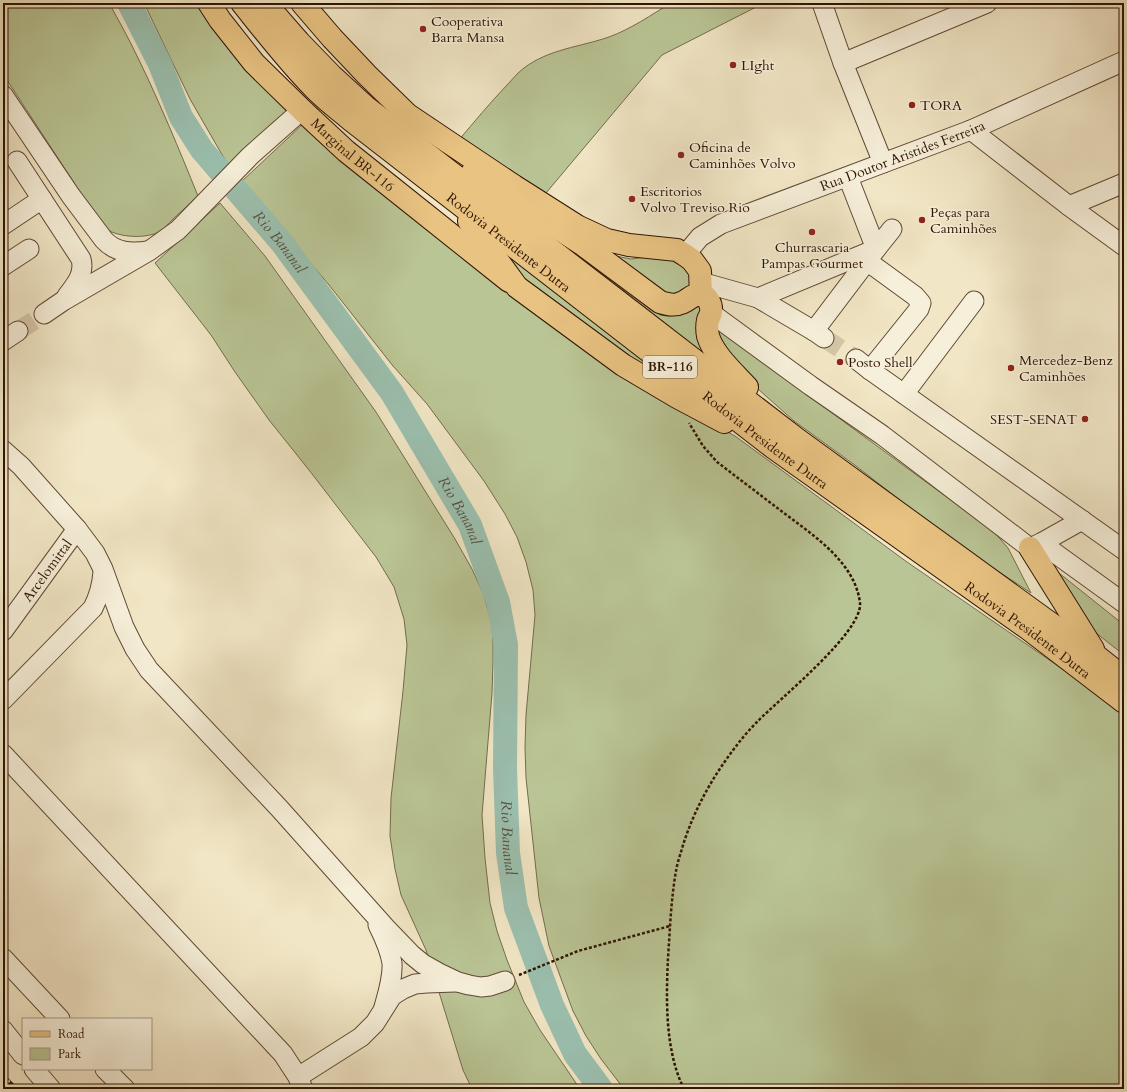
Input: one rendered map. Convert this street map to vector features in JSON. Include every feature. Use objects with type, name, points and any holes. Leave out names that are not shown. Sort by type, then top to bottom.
[{"type":"main road","name":"Marginal BR-116","points":[[209,3],[220,20],[254,63],[346,151],[517,287],[623,364],[649,381],[774,448]]},
{"type":"main road","name":"Rodovia Presidente Dutra","points":[[242,3],[274,43],[317,91],[351,120],[774,448],[1030,630],[1124,702]]},
{"type":"main road","name":"Rodovia Presidente Dutra","points":[[265,3],[299,42],[331,75],[367,108],[416,144],[798,440],[1099,658],[1124,678]]},
{"type":"main road","points":[[302,3],[367,75],[408,115],[481,164],[577,226],[602,238],[629,245],[677,250],[692,260],[700,270],[708,321],[708,334],[710,343],[715,352],[798,440]]},
{"type":"main road","points":[[416,144],[478,176],[502,191],[582,244],[660,302],[679,304],[693,296],[704,296]]},
{"type":"main road","points":[[454,200],[517,287]]},
{"type":"main road","points":[[1035,545],[1099,658]]},
{"type":"street","points":[[822,3],[843,63],[883,163]]},
{"type":"street","points":[[843,63],[987,3]]},
{"type":"street","name":"Rua Doutor Aristides Ferreira","points":[[686,255],[700,237],[722,224],[971,130],[1124,61]]},
{"type":"street","points":[[3,95],[71,196],[108,245],[120,251],[149,251]]},
{"type":"street","points":[[44,314],[63,301],[149,251],[178,230],[250,156],[303,111]]},
{"type":"street","points":[[971,130],[1069,206],[1124,246]]},
{"type":"street","points":[[39,148],[10,166],[42,199],[83,264],[81,276],[63,301]]},
{"type":"street","points":[[848,177],[872,255],[921,303],[919,309],[863,365],[1124,550]]},
{"type":"street","points":[[1069,206],[1124,183]]},
{"type":"street","points":[[3,225],[42,199]]},
{"type":"street","points":[[758,298],[819,334],[872,255],[892,229]]},
{"type":"street","points":[[3,266],[29,248]]},
{"type":"street","points":[[704,296],[758,298],[872,255]]},
{"type":"street","points":[[704,296],[811,386],[1035,545],[1122,598]]},
{"type":"street","points":[[904,394],[974,301]]},
{"type":"street","points":[[3,450],[21,466],[77,529],[95,553],[103,569],[124,627],[135,649],[149,670],[279,808],[412,955],[423,964],[458,982],[481,987],[490,986],[505,981]]},
{"type":"street","points":[[3,469],[17,473],[37,484]]},
{"type":"street","points":[[1035,545],[1082,520]]},
{"type":"street","name":"Arcelomittal","points":[[3,631],[77,529]]},
{"type":"street","points":[[3,700],[93,608],[99,598],[103,569]]},
{"type":"street","points":[[3,754],[283,1054],[301,1083],[361,1037],[376,1023],[392,996],[415,984],[458,982]]},
{"type":"street","points":[[371,911],[387,945],[392,964],[391,977],[384,1008]]},
{"type":"street","points":[[3,958],[59,1018]]},
{"type":"street","points":[[3,1030],[22,1054]]},
{"type":"street","points":[[35,1070],[51,1089]]},
{"type":"street","points":[[106,1070],[125,1089]]},
{"type":"path","points":[[684,1089],[679,1078],[670,1044],[668,971],[670,926],[676,870],[685,837],[698,807],[716,774],[737,745],[757,722],[815,668],[844,636],[858,616],[860,605],[858,592],[842,563],[820,540],[717,462],[703,446],[688,421]]},
{"type":"path","points":[[505,981],[578,951],[670,926]]},
{"type":"green space","points":[[3,3],[109,3],[154,92],[198,196],[161,231],[155,234],[141,236],[126,236],[112,232],[106,229],[86,201],[3,74]]},
{"type":"green space","points":[[144,3],[201,3],[290,112],[230,167],[190,99]]},
{"type":"green space","points":[[671,3],[764,3],[662,55],[546,193],[458,141],[488,106],[524,68],[554,52],[617,34],[641,22]]},
{"type":"green space","points":[[304,123],[678,405],[735,436],[907,562],[1093,690],[1124,714],[1124,1089],[624,1089],[601,1059],[586,1036],[573,1011],[549,946],[539,898],[526,778],[525,747],[526,715],[535,615],[533,590],[526,562],[517,537],[505,514],[484,481],[427,404],[393,366],[287,235],[240,183]]},
{"type":"green space","points":[[220,203],[265,256],[376,412],[455,539],[472,569],[483,593],[490,617],[493,637],[492,693],[482,815],[490,903],[497,931],[524,1002],[540,1030],[580,1089],[472,1089],[463,1070],[426,950],[401,895],[390,836],[391,798],[407,645],[404,619],[394,587],[376,557],[269,420],[211,335],[155,263]]},
{"type":"green space","points":[[487,237],[727,418],[664,384],[527,284]]},
{"type":"green space","points":[[564,244],[660,315],[674,316],[695,306],[700,307],[702,309],[720,366]]},
{"type":"green space","points":[[662,255],[689,267],[690,286],[671,299],[616,256],[631,259]]},
{"type":"green space","points":[[716,328],[993,531],[1008,548],[1031,593],[969,552],[794,421],[758,389],[726,354]]},
{"type":"green space","points":[[1054,569],[1124,625],[1124,655],[1086,625]]},
{"type":"waterway","name":"Rio Bananal","points":[[129,3],[160,64],[181,117],[202,150],[282,243],[392,393],[470,525],[498,602],[506,645],[505,768],[508,853],[516,908],[552,1005],[575,1054],[601,1089]]},
{"type":"tunnel","points":[[18,331],[44,314]]},
{"type":"tunnel","points":[[824,338],[856,359]]},
{"type":"railway","points":[[3,1076],[16,1089]]},
{"type":"place","name":"Cooperativa Barra Mansa","points":[[423,29]]},
{"type":"place","name":"LIght","points":[[733,65]]},
{"type":"place","name":"TORA","points":[[912,105]]},
{"type":"place","name":"Oficina de Caminhões Volvo","points":[[681,155]]},
{"type":"place","name":"Escritorios Volvo Treviso Rio","points":[[632,199]]},
{"type":"place","name":"Peças para Caminhões","points":[[922,220]]},
{"type":"place","name":"Churrascaria Pampas Gourmet","points":[[812,232]]},
{"type":"place","name":"Posto Shell","points":[[840,362]]},
{"type":"place","name":"Mercedez-Benz Caminhões","points":[[1011,368]]},
{"type":"place","name":"SEST-SENAT","points":[[1085,419]]}]
